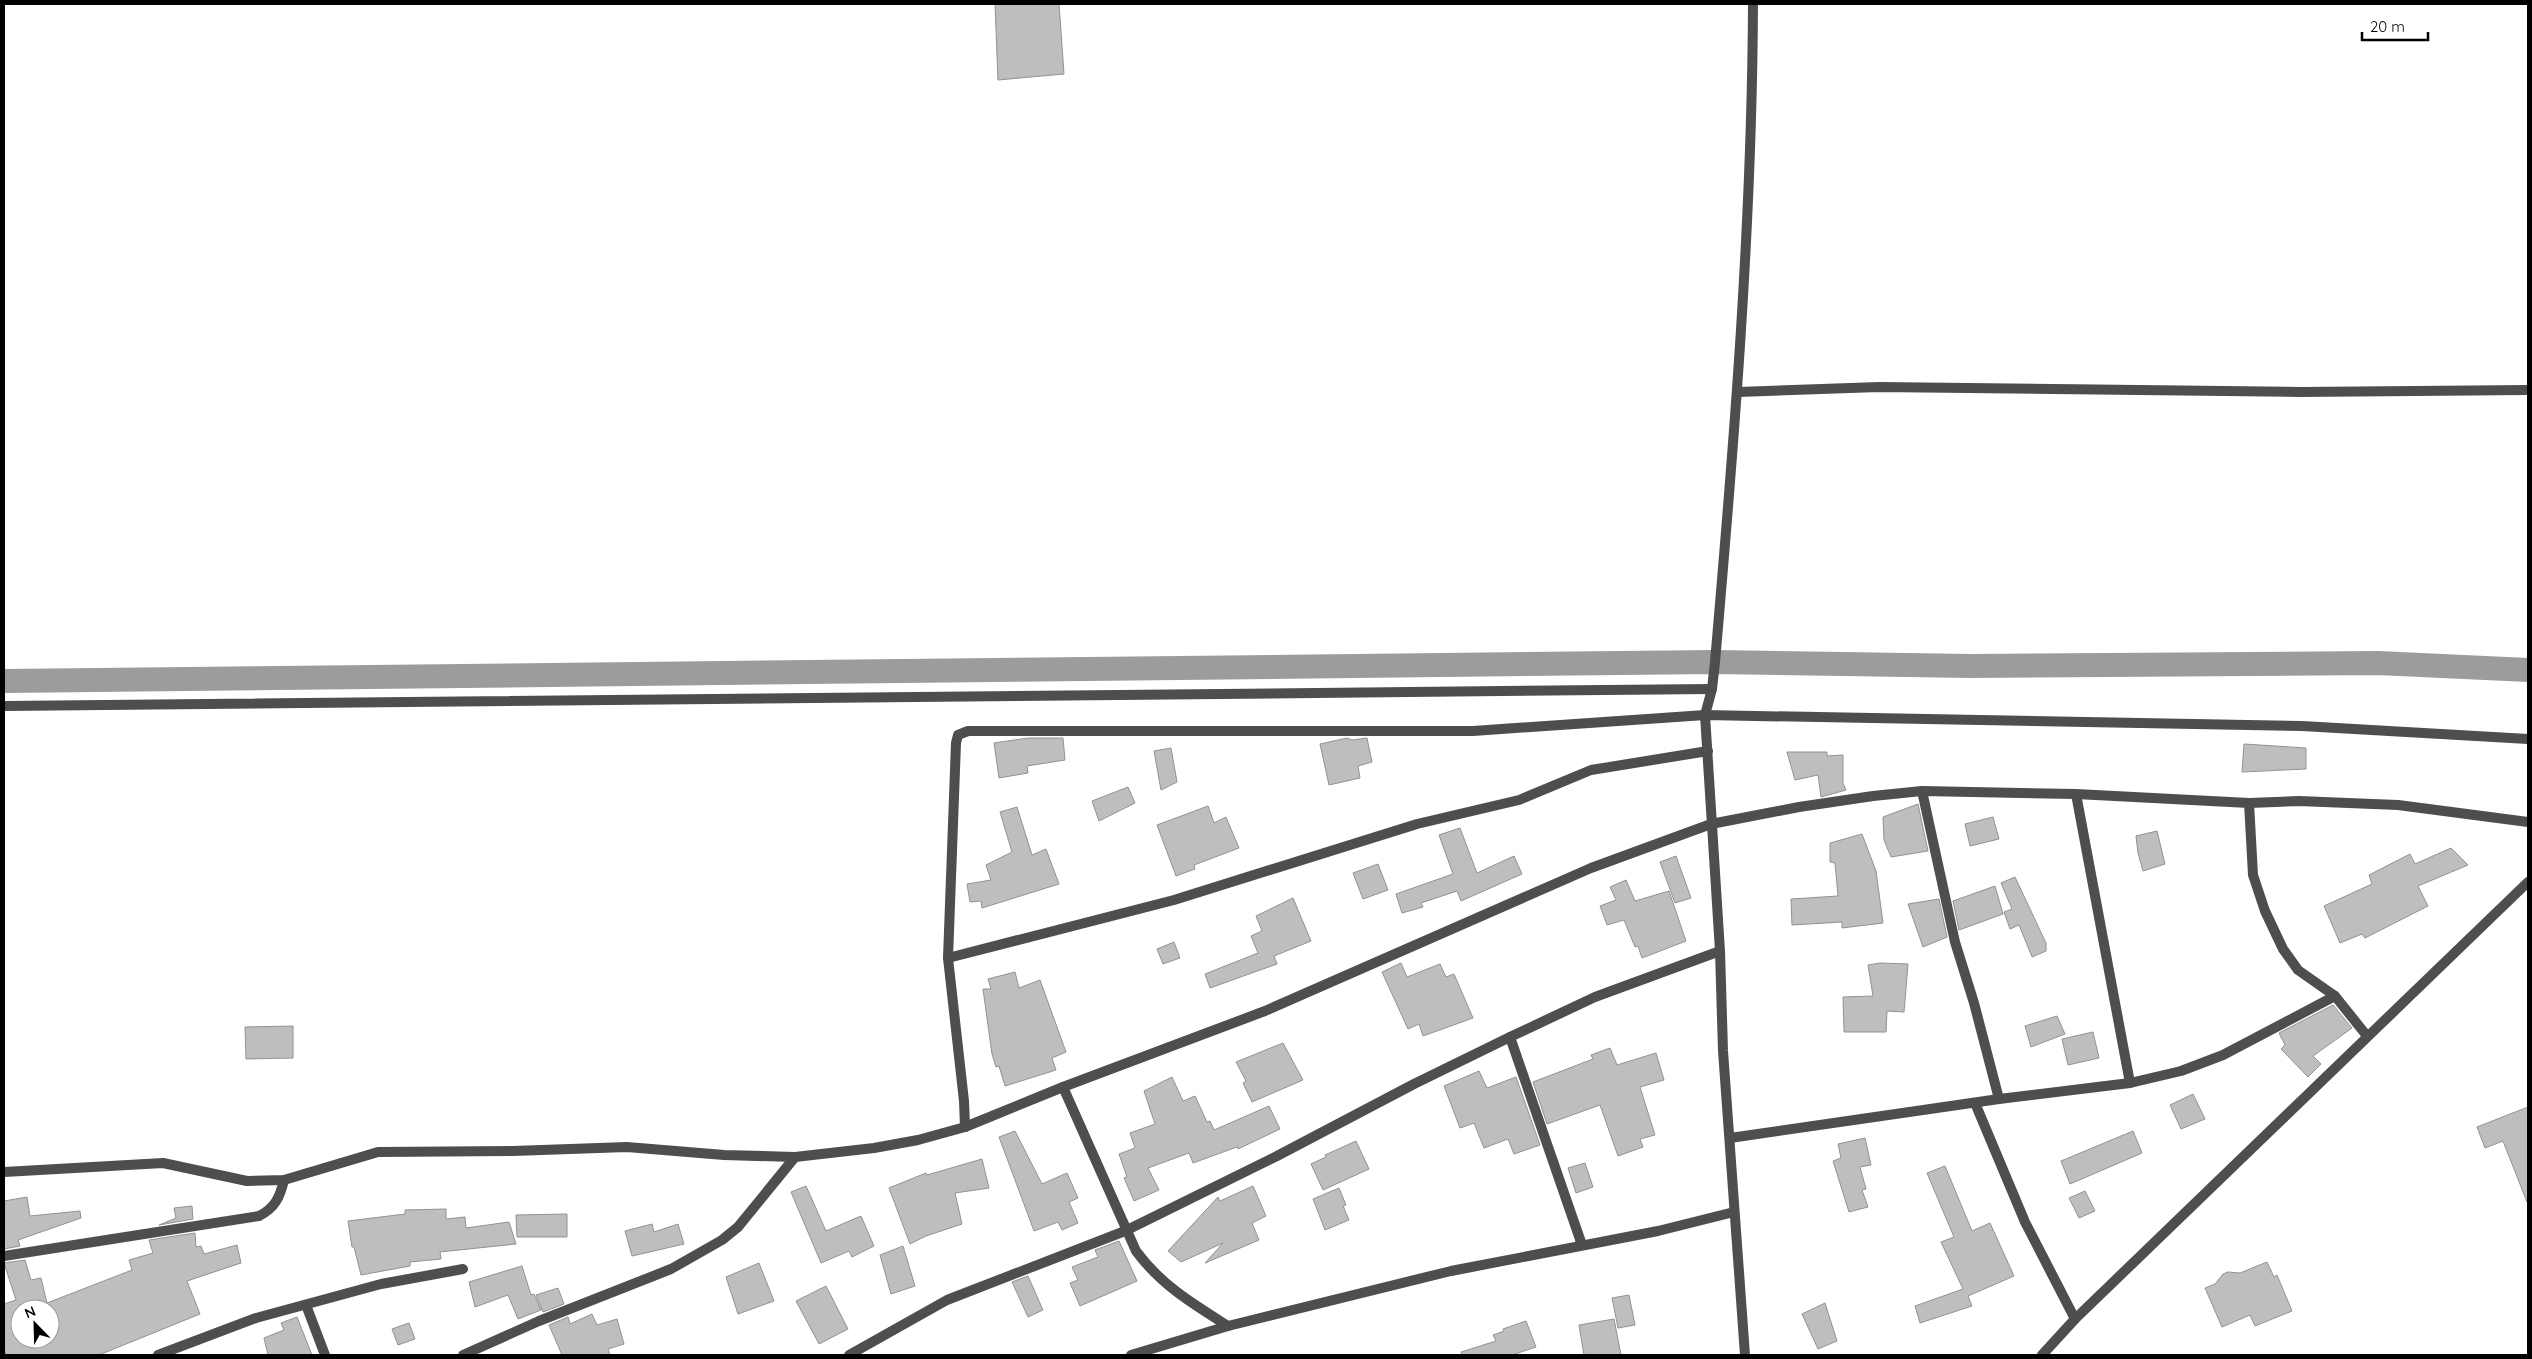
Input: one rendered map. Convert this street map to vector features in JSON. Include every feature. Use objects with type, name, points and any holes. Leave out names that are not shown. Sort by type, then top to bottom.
[{"type":"street","points":[[1745,1355],[1723,1051],[1720,951],[1705,715],[1712,689],[1738,392],[1752,118],[1753,4]]},
{"type":"street","points":[[1738,392],[1879,387],[2300,392],[2528,390]]},
{"type":"street","points":[[4,706],[1712,689]]},
{"type":"street","points":[[965,1127],[964,1101],[948,958],[956,743],[958,735],[968,731],[1473,731],[1705,715],[2302,726],[2528,740]]},
{"type":"street","points":[[948,958],[1165,903],[1417,824],[1520,800],[1591,770],[1708,751]]},
{"type":"street","points":[[1922,791],[1955,942],[1974,1003],[1999,1098]]},
{"type":"street","points":[[4,1172],[163,1163],[247,1181],[284,1180],[378,1152],[513,1151],[626,1147],[724,1155],[795,1157],[874,1148],[942,1135],[1265,1011],[1591,868],[1711,824],[1798,807],[1922,791],[2076,794],[2248,802],[2299,801],[2398,805],[2528,822]]},
{"type":"street","points":[[2076,794],[2130,1083]]},
{"type":"street","points":[[2248,802],[2253,875],[2265,911],[2283,949],[2298,970],[2335,996],[2367,1036]]},
{"type":"street","points":[[2042,1355],[2075,1319],[2528,882]]},
{"type":"street","points":[[849,1355],[947,1300],[1125,1231],[1278,1156],[1414,1084],[1510,1037],[1595,998],[1720,951]]},
{"type":"street","points":[[1730,1138],[1999,1098],[2130,1083],[2181,1071],[2223,1055],[2335,996]]},
{"type":"street","points":[[1510,1037],[1582,1245]]},
{"type":"street","points":[[1063,1087],[1125,1231],[1151,1272],[1179,1295],[1228,1326]]},
{"type":"street","points":[[1975,1103],[2025,1222],[2075,1319]]},
{"type":"street","points":[[463,1355],[539,1321],[671,1269],[722,1240],[738,1227],[795,1157]]},
{"type":"street","points":[[4,1256],[259,1216],[271,1209],[281,1194],[284,1180]]},
{"type":"street","points":[[1131,1355],[1228,1326],[1451,1271],[1658,1231],[1734,1212]]},
{"type":"street","points":[[158,1355],[256,1318],[381,1284],[463,1269]]},
{"type":"street","points":[[306,1305],[326,1355]]},
{"type":"building","points":[[995,4],[1059,4],[1064,74],[998,80]]},
{"type":"building","points":[[1028,738],[1063,738],[1065,760],[1027,766],[1028,773],[999,778],[994,743]]},
{"type":"building","points":[[1347,738],[1352,740],[1367,738],[1372,762],[1358,766],[1360,778],[1329,785],[1320,744]]},
{"type":"building","points":[[2244,744],[2306,748],[2306,769],[2242,772]]},
{"type":"building","points":[[1171,748],[1177,782],[1161,790],[1154,751]]},
{"type":"building","points":[[1787,752],[1827,752],[1827,756],[1843,755],[1843,783],[1846,790],[1821,797],[1818,775],[1795,780]]},
{"type":"building","points":[[1128,787],[1135,803],[1099,821],[1092,801]]},
{"type":"building","points":[[1918,804],[1928,851],[1891,857],[1884,840],[1883,817]]},
{"type":"building","points":[[1208,806],[1214,823],[1226,817],[1239,848],[1194,865],[1195,869],[1176,876],[1157,825]]},
{"type":"building","points":[[1017,807],[1032,855],[1046,849],[1059,884],[982,908],[981,901],[970,902],[967,884],[991,880],[986,865],[1012,852],[1000,812]]},
{"type":"building","points":[[1993,817],[1999,839],[1970,846],[1965,824]]},
{"type":"building","points":[[1460,828],[1477,873],[1514,856],[1522,874],[1461,901],[1457,891],[1421,903],[1423,907],[1402,913],[1396,894],[1453,874],[1439,835]]},
{"type":"building","points":[[2157,831],[2165,864],[2143,871],[2136,836]]},
{"type":"building","points":[[1862,834],[1876,871],[1883,923],[1842,928],[1842,922],[1792,925],[1791,899],[1838,896],[1835,863],[1830,862],[1830,843]]},
{"type":"building","points":[[2451,848],[2468,865],[2418,886],[2428,906],[2365,938],[2362,934],[2340,943],[2324,906],[2372,884],[2369,875],[2410,854],[2415,864]]},
{"type":"building","points":[[1676,856],[1691,898],[1675,903],[1660,862]]},
{"type":"building","points":[[1378,864],[1388,890],[1363,899],[1353,873]]},
{"type":"building","points":[[2015,877],[2046,943],[2046,951],[2032,957],[2019,925],[2010,929],[2004,912],[2012,909],[2001,883]]},
{"type":"building","points":[[1626,880],[1635,901],[1669,891],[1686,941],[1642,958],[1638,946],[1635,947],[1624,920],[1607,925],[1600,906],[1616,900],[1610,887]]},
{"type":"building","points":[[1995,886],[2003,914],[1959,930],[1953,901]]},
{"type":"building","points":[[1293,898],[1311,941],[1274,956],[1277,964],[1210,988],[1205,974],[1258,953],[1251,936],[1262,931],[1256,916]]},
{"type":"building","points":[[1939,899],[1947,937],[1923,947],[1908,904]]},
{"type":"building","points":[[1174,942],[1180,958],[1163,964],[1157,949]]},
{"type":"building","points":[[1401,963],[1407,977],[1440,964],[1446,977],[1454,974],[1473,1018],[1423,1036],[1419,1024],[1408,1029],[1382,972]]},
{"type":"building","points":[[1880,963],[1908,964],[1904,1012],[1887,1011],[1886,1032],[1844,1032],[1843,997],[1873,996],[1868,965]]},
{"type":"building","points":[[1015,972],[1019,988],[1040,980],[1066,1052],[1052,1058],[1056,1070],[1005,1086],[999,1066],[996,1067],[992,1054],[983,989],[991,989],[988,979]]},
{"type":"building","points":[[2333,1005],[2352,1028],[2313,1056],[2321,1064],[2308,1077],[2281,1049],[2285,1045],[2279,1033]]},
{"type":"building","points":[[2057,1016],[2065,1034],[2031,1047],[2025,1026]]},
{"type":"building","points":[[293,1026],[293,1058],[246,1059],[245,1027]]},
{"type":"building","points":[[2093,1032],[2099,1058],[2068,1065],[2062,1039]]},
{"type":"building","points":[[1283,1043],[1303,1080],[1252,1102],[1243,1083],[1246,1081],[1236,1062]]},
{"type":"building","points":[[1610,1048],[1617,1065],[1656,1053],[1664,1080],[1640,1087],[1655,1135],[1640,1139],[1643,1147],[1618,1156],[1600,1105],[1547,1124],[1533,1082],[1593,1059],[1591,1055]]},
{"type":"building","points":[[1479,1071],[1487,1088],[1516,1077],[1540,1145],[1514,1154],[1508,1139],[1484,1148],[1474,1123],[1460,1128],[1444,1086]]},
{"type":"building","points":[[1172,1077],[1183,1101],[1195,1096],[1207,1122],[1210,1121],[1214,1130],[1269,1106],[1280,1129],[1238,1149],[1237,1147],[1193,1163],[1189,1153],[1148,1168],[1159,1190],[1134,1201],[1124,1178],[1127,1177],[1119,1154],[1135,1148],[1130,1133],[1155,1124],[1144,1091]]},
{"type":"building","points":[[2193,1094],[2205,1119],[2181,1129],[2170,1105]]},
{"type":"building","points":[[2528,1107],[2527,1202],[2503,1141],[2485,1148],[2477,1127]]},
{"type":"building","points":[[1015,1131],[1042,1184],[1067,1173],[1078,1198],[1069,1202],[1078,1223],[1062,1230],[1058,1222],[1034,1231],[999,1137]]},
{"type":"building","points":[[2133,1131],[2142,1153],[2070,1184],[2061,1161]]},
{"type":"building","points":[[1865,1138],[1871,1165],[1860,1167],[1866,1189],[1862,1190],[1868,1207],[1849,1212],[1833,1161],[1841,1158],[1838,1144]]},
{"type":"building","points":[[1356,1141],[1369,1169],[1323,1190],[1311,1164],[1326,1157],[1325,1155]]},
{"type":"building","points":[[982,1159],[989,1188],[955,1193],[962,1224],[926,1236],[910,1244],[889,1188],[926,1173],[927,1175]]},
{"type":"building","points":[[1585,1163],[1593,1187],[1576,1193],[1568,1168]]},
{"type":"building","points":[[1945,1166],[1972,1231],[1990,1223],[2014,1276],[1968,1296],[1972,1306],[1920,1323],[1915,1306],[1963,1289],[1941,1242],[1954,1237],[1927,1173]]},
{"type":"building","points":[[806,1186],[826,1231],[861,1216],[874,1246],[852,1257],[849,1251],[821,1263],[791,1192]]},
{"type":"building","points":[[1253,1186],[1266,1216],[1252,1223],[1259,1240],[1205,1263],[1223,1243],[1181,1262],[1168,1251],[1218,1197],[1220,1201]]},
{"type":"building","points":[[1339,1188],[1346,1205],[1343,1206],[1349,1220],[1325,1230],[1313,1199]]},
{"type":"building","points":[[2085,1191],[2095,1211],[2079,1218],[2069,1198]]},
{"type":"building","points":[[27,1197],[30,1216],[80,1211],[81,1218],[18,1240],[20,1246],[4,1249],[4,1201]]},
{"type":"building","points":[[192,1206],[193,1219],[159,1225],[176,1218],[174,1208]]},
{"type":"building","points":[[446,1209],[446,1219],[465,1217],[466,1228],[509,1222],[516,1244],[440,1252],[441,1259],[410,1262],[410,1266],[361,1275],[354,1247],[352,1247],[348,1221],[405,1214],[405,1210]]},
{"type":"building","points":[[567,1214],[567,1237],[517,1237],[516,1215]]},
{"type":"building","points":[[652,1224],[654,1232],[678,1224],[684,1244],[632,1256],[625,1231]]},
{"type":"building","points":[[195,1233],[196,1247],[201,1246],[204,1254],[237,1245],[241,1263],[187,1281],[200,1314],[99,1355],[6,1355],[4,1348],[4,1304],[10,1302],[10,1349],[60,1349],[60,1299],[57,1299],[132,1270],[129,1260],[153,1253],[149,1240]]},
{"type":"building","points":[[1119,1241],[1137,1281],[1080,1306],[1070,1283],[1078,1280],[1072,1267],[1098,1257],[1095,1250]]},
{"type":"building","points":[[903,1246],[915,1286],[891,1294],[880,1255]]},
{"type":"building","points":[[25,1260],[31,1280],[41,1278],[46,1299],[16,1299],[4,1263]]},
{"type":"building","points":[[2267,1262],[2274,1277],[2277,1275],[2292,1311],[2255,1326],[2250,1315],[2222,1327],[2205,1288],[2215,1284],[2223,1274],[2228,1272],[2240,1273]]},
{"type":"building","points":[[759,1263],[774,1301],[738,1314],[726,1277]]},
{"type":"building","points":[[522,1266],[531,1295],[534,1294],[541,1310],[518,1319],[508,1295],[475,1307],[469,1282]]},
{"type":"building","points":[[1028,1276],[1043,1310],[1028,1317],[1012,1282]]},
{"type":"building","points":[[826,1286],[848,1329],[819,1344],[796,1301]]},
{"type":"building","points":[[558,1288],[564,1304],[543,1312],[536,1295]]},
{"type":"building","points":[[1629,1295],[1635,1325],[1618,1328],[1612,1298]]},
{"type":"building","points":[[1825,1303],[1837,1341],[1818,1349],[1802,1314]]},
{"type":"building","points":[[592,1314],[597,1325],[617,1319],[624,1344],[608,1349],[610,1355],[562,1355],[549,1325],[568,1317],[570,1324]]},
{"type":"building","points":[[297,1317],[312,1355],[268,1355],[264,1338],[284,1330],[281,1323]]},
{"type":"building","points":[[1614,1319],[1621,1355],[1584,1355],[1579,1325]]},
{"type":"building","points":[[1526,1321],[1536,1347],[1512,1355],[1462,1355],[1461,1352],[1496,1341],[1493,1335],[1504,1331],[1503,1329]]},
{"type":"building","points":[[409,1323],[415,1339],[398,1345],[392,1329]]},
{"type":"waterway","points":[[4,681],[1715,662],[1971,666],[2378,663],[2528,670]]}]
